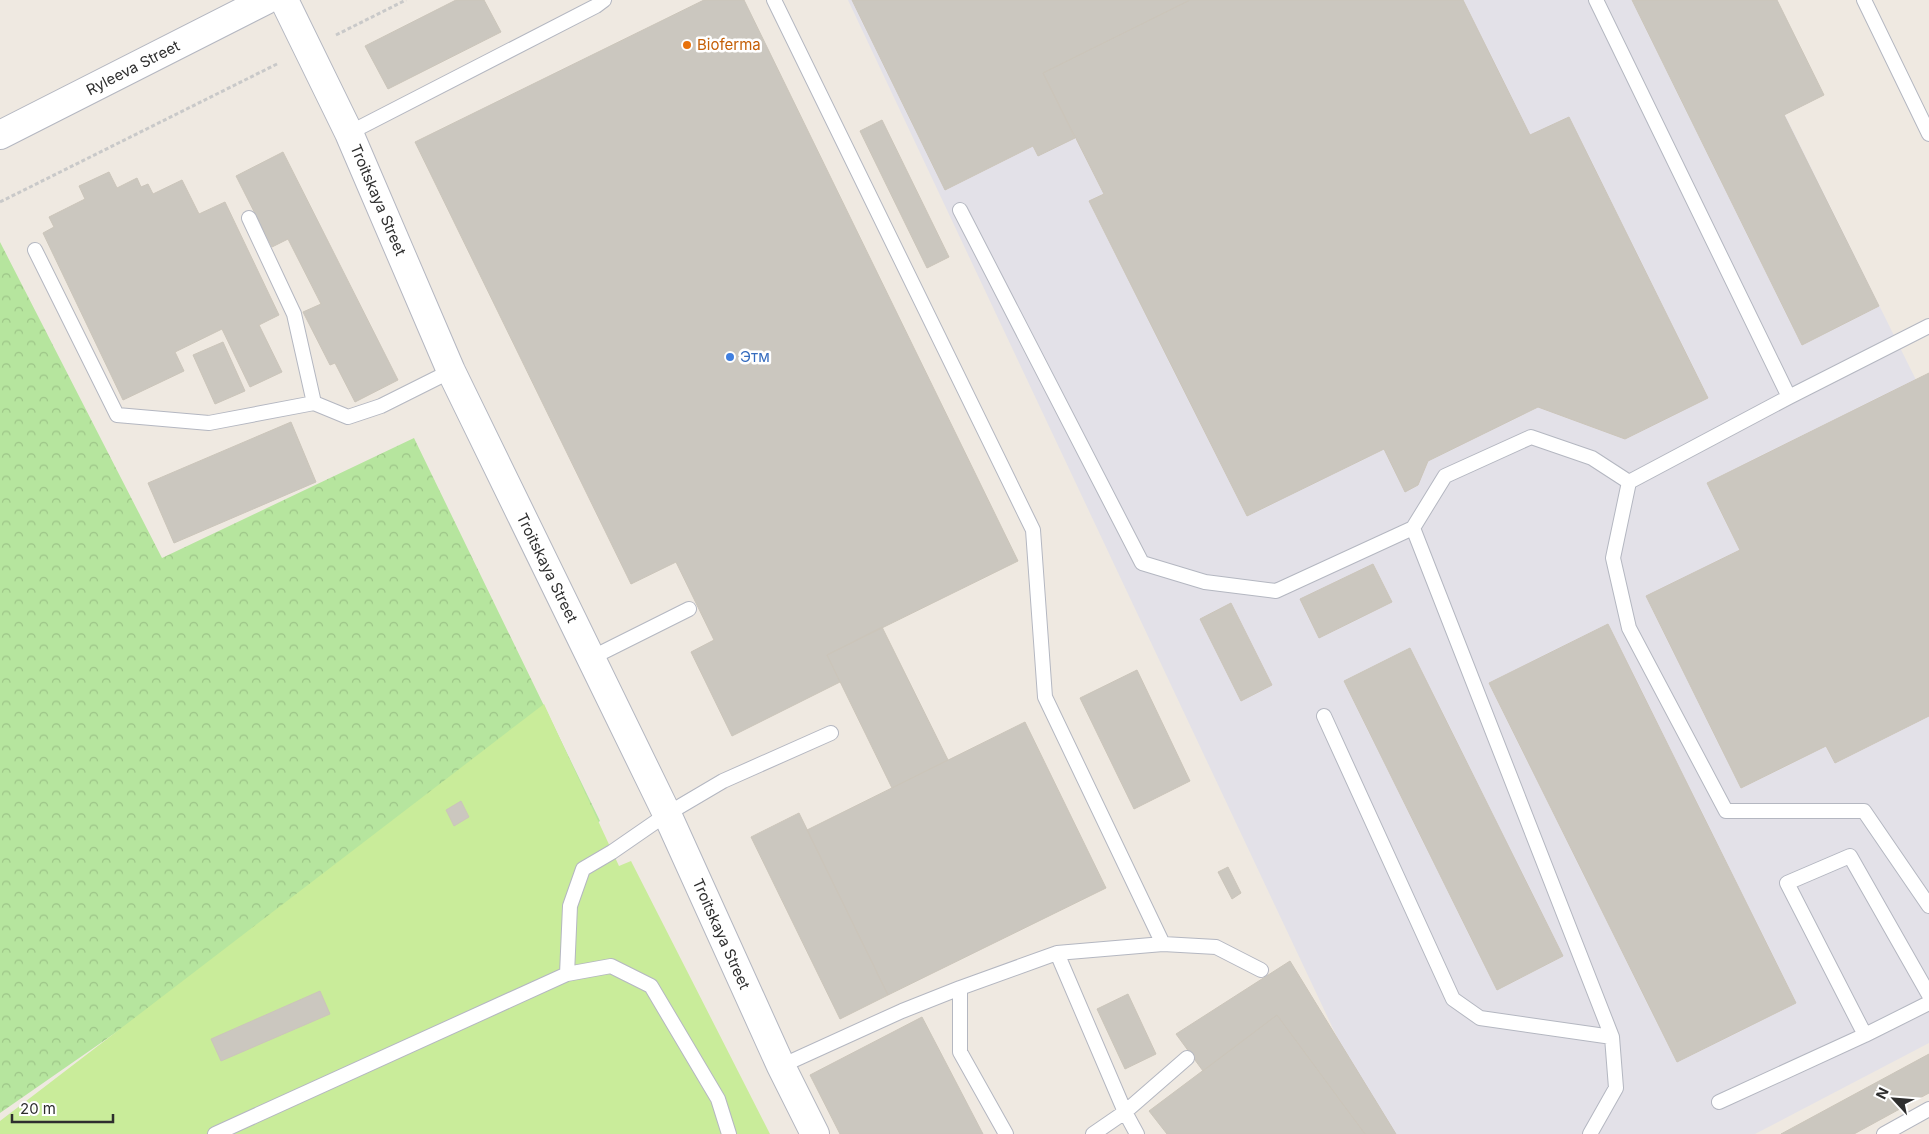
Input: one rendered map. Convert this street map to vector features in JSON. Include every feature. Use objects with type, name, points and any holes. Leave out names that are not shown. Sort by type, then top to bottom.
[{"type":"street","name":"Ryleeva Street","points":[[0,135],[266,0]]},
{"type":"street","name":"Troitskaya Street","points":[[284,0],[349,133],[451,371],[667,814],[780,1066],[815,1134]]},
{"type":"lane","points":[[349,133],[587,11],[604,0]]},
{"type":"lane","points":[[774,0],[1033,530],[1045,697],[1163,944]]},
{"type":"lane","points":[[1596,0],[1789,397]]},
{"type":"lane","points":[[1864,0],[1929,134]]},
{"type":"lane","points":[[960,210],[1142,563],[1205,582],[1276,591],[1413,528],[1445,476],[1531,437],[1592,458],[1629,482]]},
{"type":"lane","points":[[249,218],[294,314],[314,403]]},
{"type":"lane","points":[[35,250],[117,415],[209,424],[314,403],[348,417],[381,406],[451,371]]},
{"type":"lane","points":[[1629,482],[1789,397],[1929,326]]},
{"type":"lane","points":[[1629,482],[1613,558],[1629,628],[1726,811],[1864,811],[1929,906]]},
{"type":"lane","points":[[1413,528],[1612,1037],[1616,1088],[1590,1134]]},
{"type":"lane","points":[[591,658],[689,609]]},
{"type":"lane","points":[[1324,716],[1453,999],[1480,1018],[1612,1037]]},
{"type":"lane","points":[[567,974],[570,906],[583,870],[667,814],[723,781],[831,733]]},
{"type":"lane","points":[[1865,1035],[1787,883],[1850,856],[1929,995]]},
{"type":"lane","points":[[780,1066],[902,1011],[1057,953],[1163,944],[1216,947],[1261,970]]},
{"type":"lane","points":[[1057,953],[1125,1112],[1137,1134]]},
{"type":"lane","points":[[215,1134],[567,974],[611,966],[651,986],[718,1099],[729,1134]]},
{"type":"lane","points":[[960,988],[960,1052],[1006,1134]]},
{"type":"lane","points":[[1719,1102],[1865,1035],[1929,1003]]},
{"type":"lane","points":[[1093,1134],[1125,1112],[1187,1058]]},
{"type":"lane","points":[[1884,1134],[1929,1109]]},
{"type":"path","points":[[0,202],[406,0]]},
{"type":"shaded area","points":[[848,0],[1777,0],[1824,95],[1785,115],[1917,382],[1929,376],[1929,1043],[1755,1134],[1386,1134],[1370,1107]]},
{"type":"green space","points":[[0,242],[162,558],[414,438],[600,821],[572,840],[213,965],[0,1113]]},
{"type":"green space","points":[[544,704],[619,866],[631,861],[770,1134],[0,1134],[0,1121]]},
{"type":"building","points":[[456,0],[484,0],[501,32],[388,89],[365,46]]},
{"type":"building","points":[[704,0],[744,0],[1018,561],[827,655],[840,682],[732,736],[691,652],[714,640],[676,562],[631,584],[415,142]]},
{"type":"building","points":[[852,0],[1190,0],[1043,73],[1075,138],[1038,156],[1033,146],[945,190]]},
{"type":"building","points":[[1190,0],[1463,0],[1530,135],[1569,117],[1708,398],[1625,439],[1538,407],[1428,461],[1418,485],[1405,492],[1384,449],[1247,516],[1089,201],[1104,194],[1043,73]]},
{"type":"building","points":[[1632,0],[1777,0],[1824,95],[1784,115],[1879,306],[1802,345]]},
{"type":"building","points":[[882,120],[949,257],[927,268],[860,131]]},
{"type":"building","points":[[283,152],[398,380],[355,402],[335,363],[330,365],[303,312],[321,304],[288,239],[272,247],[236,176]]},
{"type":"building","points":[[109,172],[117,188],[137,178],[141,187],[148,184],[153,194],[182,180],[199,214],[225,202],[279,315],[259,325],[282,372],[250,387],[222,329],[175,352],[184,371],[123,400],[43,233],[54,227],[49,217],[85,199],[79,186]]},
{"type":"building","points":[[223,342],[245,391],[215,404],[193,355]]},
{"type":"building","points":[[1929,373],[1929,716],[1835,763],[1826,746],[1741,788],[1646,596],[1740,550],[1707,483]]},
{"type":"building","points":[[291,422],[316,482],[174,543],[148,483]]},
{"type":"building","points":[[1373,564],[1392,602],[1319,638],[1300,599]]},
{"type":"building","points":[[1231,603],[1272,685],[1241,701],[1200,619]]},
{"type":"building","points":[[1608,624],[1796,1003],[1677,1062],[1489,683]]},
{"type":"building","points":[[882,627],[948,760],[892,788],[827,655]]},
{"type":"building","points":[[1410,648],[1563,956],[1497,990],[1344,681]]},
{"type":"building","points":[[1137,670],[1190,781],[1134,809],[1080,698]]},
{"type":"building","points":[[1025,722],[1106,888],[888,995],[807,830]]},
{"type":"building","points":[[461,801],[469,817],[454,826],[446,810]]},
{"type":"building","points":[[799,813],[888,995],[840,1019],[751,837]]},
{"type":"building","points":[[1228,867],[1241,893],[1232,899],[1218,872]]},
{"type":"building","points":[[1290,961],[1396,1134],[1365,1134],[1277,1015],[1203,1071],[1176,1034]]},
{"type":"building","points":[[320,991],[330,1014],[221,1061],[211,1039]]},
{"type":"building","points":[[1128,994],[1156,1054],[1125,1069],[1097,1009]]},
{"type":"building","points":[[1277,1015],[1365,1134],[1167,1134],[1149,1111]]},
{"type":"building","points":[[922,1017],[983,1134],[840,1134],[810,1075]]},
{"type":"building","points":[[1929,1054],[1929,1093],[1854,1134],[1781,1134]]},
{"type":"place","name":"Bioferma","points":[[687,45]]},
{"type":"place","name":"Этм","points":[[730,357]]}]
